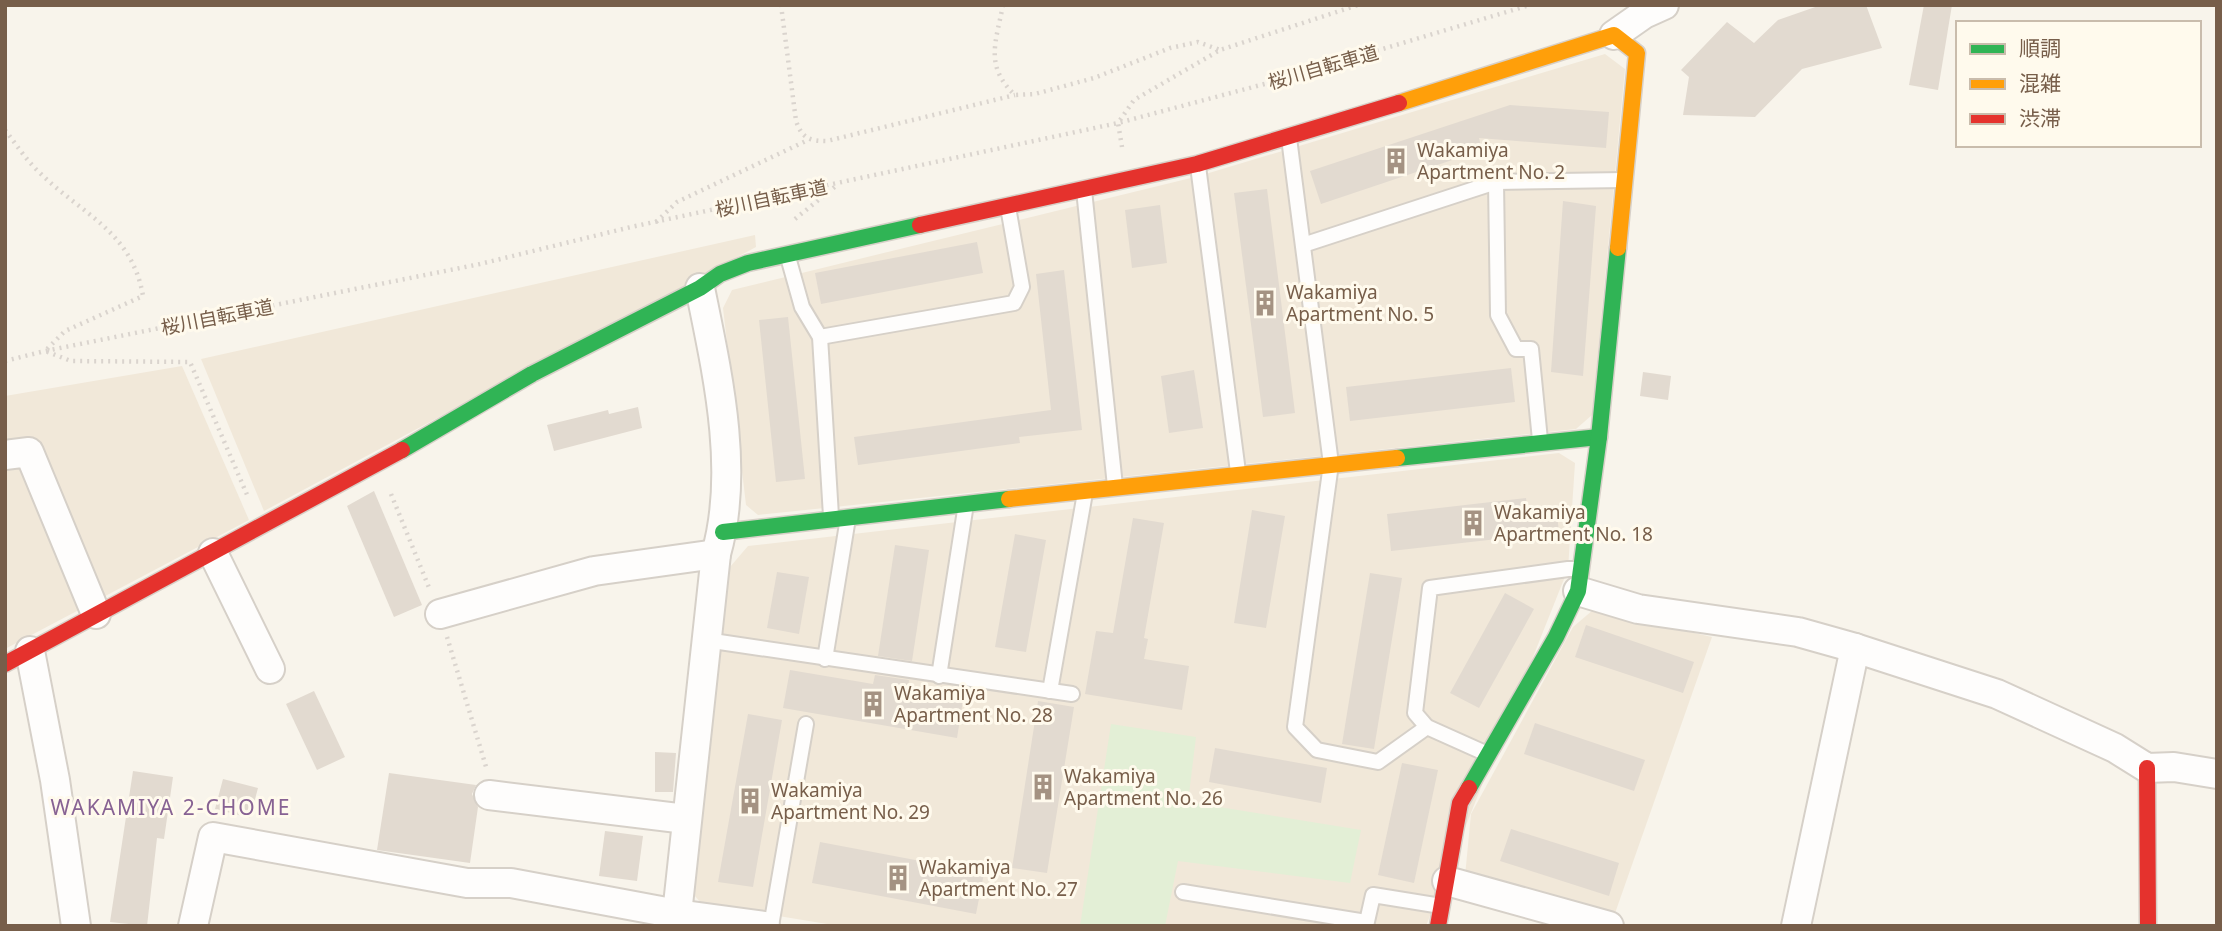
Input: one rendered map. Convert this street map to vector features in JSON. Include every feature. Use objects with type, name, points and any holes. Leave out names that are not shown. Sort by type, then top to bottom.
[{"type":"street","points":[[76,926],[55,780],[18,658],[378,464],[532,374],[700,288],[720,274],[748,262],[1197,164],[1289,138],[1614,35],[1644,14],[1664,5]]},
{"type":"street","points":[[1438,926],[1460,803],[1556,637],[1580,580],[1599,437],[1637,53],[1614,35]]},
{"type":"street","points":[[676,920],[706,640],[727,503],[722,405],[700,288]]},
{"type":"street","points":[[440,614],[594,571],[831,518],[1599,437]]},
{"type":"street","points":[[5,455],[29,452],[96,614]]},
{"type":"street","points":[[213,554],[270,669]]},
{"type":"street","points":[[1580,580],[1638,609],[1798,632],[1855,648],[1997,694],[2115,748],[2147,768],[2174,767],[2217,774]]},
{"type":"street","points":[[1796,926],[1855,648]]},
{"type":"street","points":[[2147,768],[2148,926]]},
{"type":"street","points":[[489,795],[686,820]]},
{"type":"street","points":[[193,926],[213,837],[467,883],[511,883],[676,920],[765,926]]},
{"type":"street","points":[[1444,894],[1596,924]]},
{"type":"lane","points":[[1289,138],[1331,464],[1295,727],[1317,750],[1378,762],[1427,727]]},
{"type":"lane","points":[[1197,164],[1238,474]]},
{"type":"lane","points":[[1303,245],[1496,182],[1625,180]]},
{"type":"lane","points":[[1496,182],[1497,316],[1516,349],[1531,349],[1540,442]]},
{"type":"lane","points":[[1084,190],[1115,487]]},
{"type":"lane","points":[[820,337],[1014,303],[1021,287],[1008,207]]},
{"type":"lane","points":[[788,254],[802,307],[820,337],[831,518]]},
{"type":"lane","points":[[1050,691],[1085,490]]},
{"type":"lane","points":[[939,676],[966,503]]},
{"type":"lane","points":[[825,659],[849,516]]},
{"type":"lane","points":[[1488,754],[1427,727],[1415,713],[1430,588],[1568,569],[1580,580]]},
{"type":"lane","points":[[706,640],[1072,694]]},
{"type":"lane","points":[[771,926],[806,724]]},
{"type":"lane","points":[[1183,892],[1366,924],[1373,895],[1444,894]]},
{"type":"path","points":[[781,5],[796,121],[800,133],[808,140]]},
{"type":"path","points":[[1003,5],[995,52],[996,69],[1002,83],[1015,95]]},
{"type":"path","points":[[1118,123],[1134,100],[1220,50],[1358,5]]},
{"type":"path","name":"桜川自転車道","points":[[5,361],[480,264],[655,222],[1118,123],[1272,82],[1530,5]]},
{"type":"path","points":[[655,222],[677,202],[808,140],[827,141],[1015,95],[1035,94],[1094,78],[1170,48],[1198,43],[1220,50]]},
{"type":"path","points":[[5,130],[38,171],[98,219],[126,248],[140,275],[143,296],[65,331],[46,351],[71,361],[190,362],[260,527]]},
{"type":"shaded area","points":[[1605,54],[1625,69],[1592,415],[1576,429],[758,515],[746,505],[723,308],[732,290],[1199,176]]},
{"type":"shaded area","points":[[755,235],[756,247],[264,511],[201,359]]},
{"type":"shaded area","points":[[182,366],[249,520],[5,649],[5,396]]},
{"type":"shaded area","points":[[1559,453],[1575,463],[1568,569],[1426,926],[839,926],[701,903],[688,888],[730,567],[748,546]]},
{"type":"shaded area","points":[[1593,610],[1712,637],[1613,919],[1465,876],[1471,814],[1573,627]]},
{"type":"green space","points":[[1111,724],[1196,737],[1188,802],[1361,830],[1350,883],[1178,861],[1165,926],[1080,926]]},
{"type":"building","points":[[1821,5],[1866,5],[1882,48],[1802,69],[1755,117],[1683,115],[1689,77],[1681,70],[1727,22],[1754,43],[1778,20]]},
{"type":"building","points":[[1924,5],[1952,5],[1938,90],[1909,85]]},
{"type":"building","points":[[1510,105],[1609,112],[1606,148],[1479,138],[1482,150],[1321,204],[1310,171]]},
{"type":"building","name":"Wakamiya Apartment No. 5","points":[[1267,189],[1295,413],[1263,417],[1234,193]]},
{"type":"building","points":[[1563,201],[1596,206],[1583,376],[1551,372]]},
{"type":"building","points":[[1160,205],[1167,263],[1132,268],[1125,210]]},
{"type":"building","points":[[977,242],[983,273],[821,304],[815,273]]},
{"type":"building","points":[[1064,270],[1082,430],[1019,437],[1020,443],[858,465],[854,437],[1051,410],[1036,274]]},
{"type":"building","points":[[788,317],[805,479],[776,482],[759,320]]},
{"type":"building","points":[[1511,368],[1515,402],[1350,421],[1346,387]]},
{"type":"building","points":[[1194,370],[1203,428],[1169,433],[1161,376]]},
{"type":"building","points":[[1643,372],[1671,376],[1668,400],[1640,396]]},
{"type":"building","points":[[638,407],[642,428],[554,451],[547,425],[608,410],[609,414]]},
{"type":"building","points":[[374,491],[422,605],[394,617],[347,506]]},
{"type":"building","name":"Wakamiya Apartment No. 18","points":[[1526,498],[1527,506],[1556,506],[1559,532],[1391,551],[1387,514]]},
{"type":"building","points":[[1252,510],[1285,516],[1266,628],[1234,623]]},
{"type":"building","points":[[1133,518],[1164,523],[1144,638],[1148,639],[1144,659],[1189,666],[1182,710],[1085,694],[1096,631],[1113,633]]},
{"type":"building","points":[[1015,534],[1046,540],[1026,652],[995,647]]},
{"type":"building","points":[[895,545],[929,550],[912,661],[878,656]]},
{"type":"building","points":[[777,572],[809,577],[799,634],[767,628]]},
{"type":"building","points":[[1370,573],[1402,578],[1374,749],[1342,744]]},
{"type":"building","points":[[1505,593],[1534,609],[1479,708],[1450,693]]},
{"type":"building","points":[[1586,625],[1694,662],[1683,693],[1575,657]]},
{"type":"building","name":"Wakamiya Apartment No. 28","points":[[790,670],[873,684],[875,675],[909,680],[908,690],[963,700],[957,738],[783,708]]},
{"type":"building","points":[[314,691],[345,757],[317,770],[286,704]]},
{"type":"building","name":"Wakamiya Apartment No. 26","points":[[1038,701],[1074,707],[1047,873],[1012,868]]},
{"type":"building","name":"Wakamiya Apartment No. 29","points":[[748,714],[782,720],[753,887],[718,882]]},
{"type":"building","points":[[1535,723],[1645,760],[1634,791],[1524,754]]},
{"type":"building","points":[[1215,748],[1327,768],[1321,803],[1209,782]]},
{"type":"building","points":[[655,752],[676,753],[673,792],[655,792]]},
{"type":"building","points":[[1402,763],[1438,770],[1414,883],[1378,875]]},
{"type":"building","points":[[133,771],[173,777],[164,839],[157,838],[147,926],[110,922]]},
{"type":"building","points":[[389,773],[476,785],[472,794],[478,807],[470,863],[377,850]]},
{"type":"building","points":[[223,779],[258,788],[250,818],[215,809]]},
{"type":"building","points":[[1511,829],[1619,863],[1609,896],[1500,861]]},
{"type":"building","points":[[605,831],[643,836],[637,881],[599,876]]},
{"type":"building","name":"Wakamiya Apartment No. 27","points":[[820,842],[984,873],[976,914],[812,883]]},
{"type":"traffic: fast","points":[[402,450],[532,374],[700,288],[720,274],[748,263],[920,225]]},
{"type":"traffic: fast","points":[[1469,788],[1556,637],[1578,591],[1599,437],[1618,248]]},
{"type":"traffic: fast","points":[[1397,458],[1599,437]]},
{"type":"traffic: fast","points":[[723,532],[1009,499]]},
{"type":"traffic: slow","points":[[1399,103],[1614,35],[1637,53],[1618,248]]},
{"type":"traffic: slow","points":[[1009,499],[1397,458]]},
{"type":"traffic: jam","points":[[920,225],[1197,164],[1399,103]]},
{"type":"traffic: jam","points":[[5,664],[402,450]]},
{"type":"traffic: jam","points":[[2147,768],[2148,926]]},
{"type":"traffic: jam","points":[[1438,926],[1460,803],[1469,788]]},
{"type":"place","name":"Wakamiya Apartment No. 2","points":[[1396,161]]},
{"type":"place","name":"Wakamiya Apartment No. 5","points":[[1265,303]]},
{"type":"place","name":"Wakamiya Apartment No. 18","points":[[1473,523]]},
{"type":"place","name":"Wakamiya Apartment No. 28","points":[[873,704]]},
{"type":"place","name":"Wakamiya Apartment No. 26","points":[[1043,787]]},
{"type":"place","name":"Wakamiya Apartment No. 29","points":[[750,801]]},
{"type":"place","name":"Wakamiya Apartment No. 27","points":[[898,878]]},
{"type":"district","name":"WAKAMIYA 2-CHOME","points":[[171,808]]}]
